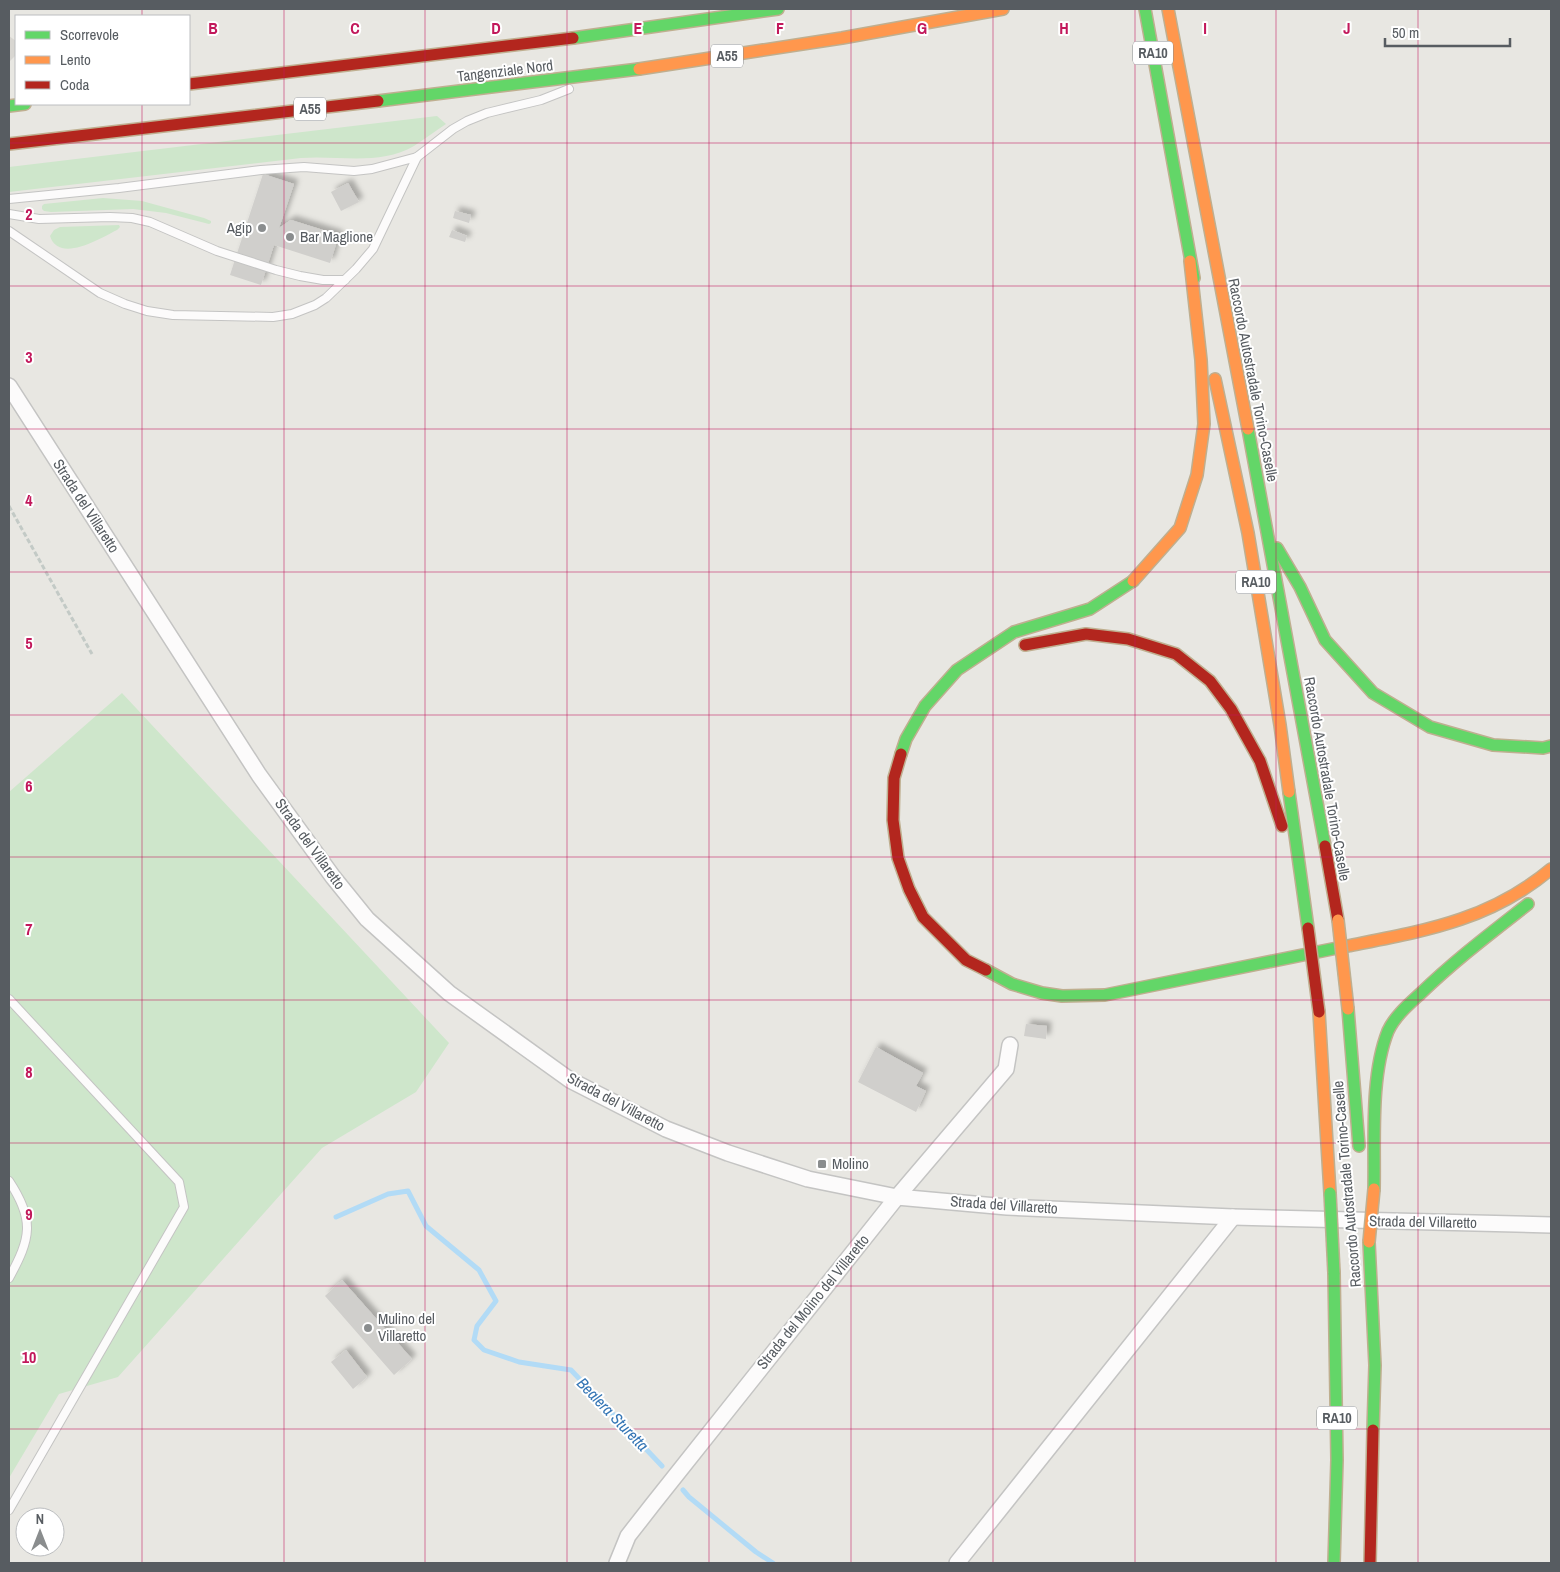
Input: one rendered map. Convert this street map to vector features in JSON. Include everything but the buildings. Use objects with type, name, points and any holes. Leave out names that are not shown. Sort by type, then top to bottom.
[{"type":"highway","name":"Tangenziale Nord","points":[[190,84],[518,46],[778,9]]},
{"type":"highway","name":"Tangenziale Nord","points":[[9,144],[612,73],[842,38],[1003,9]]},
{"type":"highway","name":"Raccordo Autostradale Torino-Caselle","points":[[1144,9],[1190,261],[1248,532],[1280,725],[1319,1012],[1334,1273],[1337,1460],[1334,1563]]},
{"type":"highway","name":"Raccordo Autostradale Torino-Caselle","points":[[1168,9],[1338,920],[1348,1009],[1360,1154]]},
{"type":"highway","points":[[1190,261],[1201,360],[1204,424],[1197,475],[1180,528],[1136,579],[1090,609],[1014,632],[957,670],[925,706],[906,739],[894,778],[893,820],[898,858],[908,889],[923,917],[966,960],[1012,984],[1042,993],[1062,996],[1105,995],[1429,930],[1494,908],[1517,895],[1551,869]]},
{"type":"highway","points":[[1266,531],[1300,587],[1325,640],[1373,692],[1430,727],[1493,745],[1543,748],[1551,746]]},
{"type":"highway","points":[[944,686],[1010,650],[1032,643],[1086,634],[1128,639],[1176,654],[1210,681],[1231,709],[1260,761],[1283,830],[1304,906]]},
{"type":"highway","points":[[1369,1189],[1375,1093],[1383,1046],[1389,1029],[1399,1014],[1445,970],[1536,898]]},
{"type":"highway","name":"Raccordo Autostradale Torino-Caselle","points":[[1363,1172],[1369,1189],[1370,1274],[1375,1365],[1370,1563]]},
{"type":"street","name":"Strada del Villaretto","points":[[9,386],[259,775],[333,877],[367,919],[449,993],[570,1080],[666,1129],[728,1153],[808,1179],[897,1197],[1007,1207],[1233,1217],[1551,1225]]},
{"type":"street","name":"Strada del Molino del Villaretto","points":[[618,1563],[628,1536],[652,1504],[897,1197],[1006,1068],[1010,1045]]},
{"type":"street","points":[[957,1563],[1233,1217]]},
{"type":"lane","points":[[585,83],[612,73]]},
{"type":"lane","points":[[9,199],[119,188],[270,169],[304,167],[354,171],[372,169],[417,157],[467,121],[487,113],[541,100],[576,87]]},
{"type":"lane","points":[[9,231],[100,293],[147,311],[173,315],[248,317],[274,317],[292,314],[315,305],[326,298],[373,249],[417,157]]},
{"type":"lane","points":[[9,214],[40,219],[132,218],[150,222],[216,251],[276,270],[323,280],[345,280]]},
{"type":"lane","points":[[9,999],[179,1182],[184,1207],[9,1510]]},
{"type":"lane","points":[[9,1181],[20,1199],[26,1214],[26,1235],[20,1257],[9,1278]]},
{"type":"path","points":[[9,506],[92,654]]},
{"type":"shaded area","points":[[9,36],[15,40],[15,56],[9,62]]},
{"type":"green space","points":[[437,116],[446,124],[414,146],[387,156],[373,158],[301,158],[9,192],[9,167]]},
{"type":"green space","points":[[103,198],[142,201],[204,218],[211,221],[211,223],[166,213],[133,209],[51,212],[42,209],[44,204]]},
{"type":"green space","points":[[119,225],[120,227],[117,230],[91,243],[71,249],[62,248],[55,244],[50,236],[54,230],[60,227]]},
{"type":"green space","points":[[122,693],[449,1043],[416,1092],[322,1148],[118,1377],[59,1394],[9,1478],[9,792]]},
{"type":"waterway","name":"Bealera Sturetta","points":[[336,1217],[388,1194],[408,1191],[426,1226],[479,1270],[496,1301],[477,1326],[474,1340],[484,1350],[519,1362],[571,1370],[662,1466]]},
{"type":"waterway","points":[[683,1490],[756,1552],[773,1563]]},
{"type":"traffic: fast","points":[[573,38],[778,9]]},
{"type":"traffic: fast","points":[[1145,9],[1194,278]]},
{"type":"traffic: fast","points":[[378,101],[639,69]]},
{"type":"traffic: fast","points":[[9,106],[17,105]]},
{"type":"traffic: fast","points":[[1248,429],[1325,846]]},
{"type":"traffic: fast","points":[[1277,548],[1300,587],[1325,640],[1373,693],[1430,727],[1493,745],[1543,748],[1551,746]]},
{"type":"traffic: fast","points":[[901,754],[906,739],[925,706],[957,670],[1014,632],[1090,609],[1133,581]]},
{"type":"traffic: fast","points":[[1289,792],[1308,928]]},
{"type":"traffic: fast","points":[[1374,1189],[1376,1088],[1378,1068],[1388,1031],[1406,1007],[1446,970],[1528,904]]},
{"type":"traffic: fast","points":[[986,970],[1012,984],[1042,993],[1062,996],[1105,995],[1347,946]]},
{"type":"traffic: fast","points":[[1348,1009],[1359,1146]]},
{"type":"traffic: fast","points":[[1330,1193],[1334,1273]]},
{"type":"traffic: fast","points":[[1369,1242],[1375,1365],[1373,1430]]},
{"type":"traffic: fast","points":[[1334,1273],[1337,1460],[1334,1563]]},
{"type":"traffic: slow","points":[[639,69],[842,38],[1003,9]]},
{"type":"traffic: slow","points":[[1168,9],[1248,429]]},
{"type":"traffic: slow","points":[[1133,581],[1180,528],[1197,475],[1204,424],[1201,360],[1190,261]]},
{"type":"traffic: slow","points":[[1215,379],[1248,533],[1280,725],[1289,792]]},
{"type":"traffic: slow","points":[[1347,946],[1429,929],[1479,912],[1504,901],[1528,887],[1551,869]]},
{"type":"traffic: slow","points":[[1338,920],[1348,1009]]},
{"type":"traffic: slow","points":[[1319,1012],[1330,1193]]},
{"type":"traffic: slow","points":[[1369,1242],[1374,1189]]},
{"type":"traffic: jam","points":[[190,84],[573,38]]},
{"type":"traffic: jam","points":[[9,144],[378,101]]},
{"type":"traffic: jam","points":[[1025,645],[1086,634],[1128,639],[1176,654],[1210,681],[1231,709],[1260,761],[1282,826]]},
{"type":"traffic: jam","points":[[901,754],[894,778],[893,820],[898,858],[909,889],[923,917],[966,960],[986,970]]},
{"type":"traffic: jam","points":[[1325,846],[1338,920]]},
{"type":"traffic: jam","points":[[1308,928],[1319,1012]]},
{"type":"traffic: jam","points":[[1370,1563],[1373,1430]]},
{"type":"place","name":"Agip","points":[[262,228]]},
{"type":"place","name":"Bar Maglione","points":[[290,237]]},
{"type":"place","name":"Molino","points":[[822,1164]]},
{"type":"place","name":"Mulino del Villaretto","points":[[368,1328]]}]
